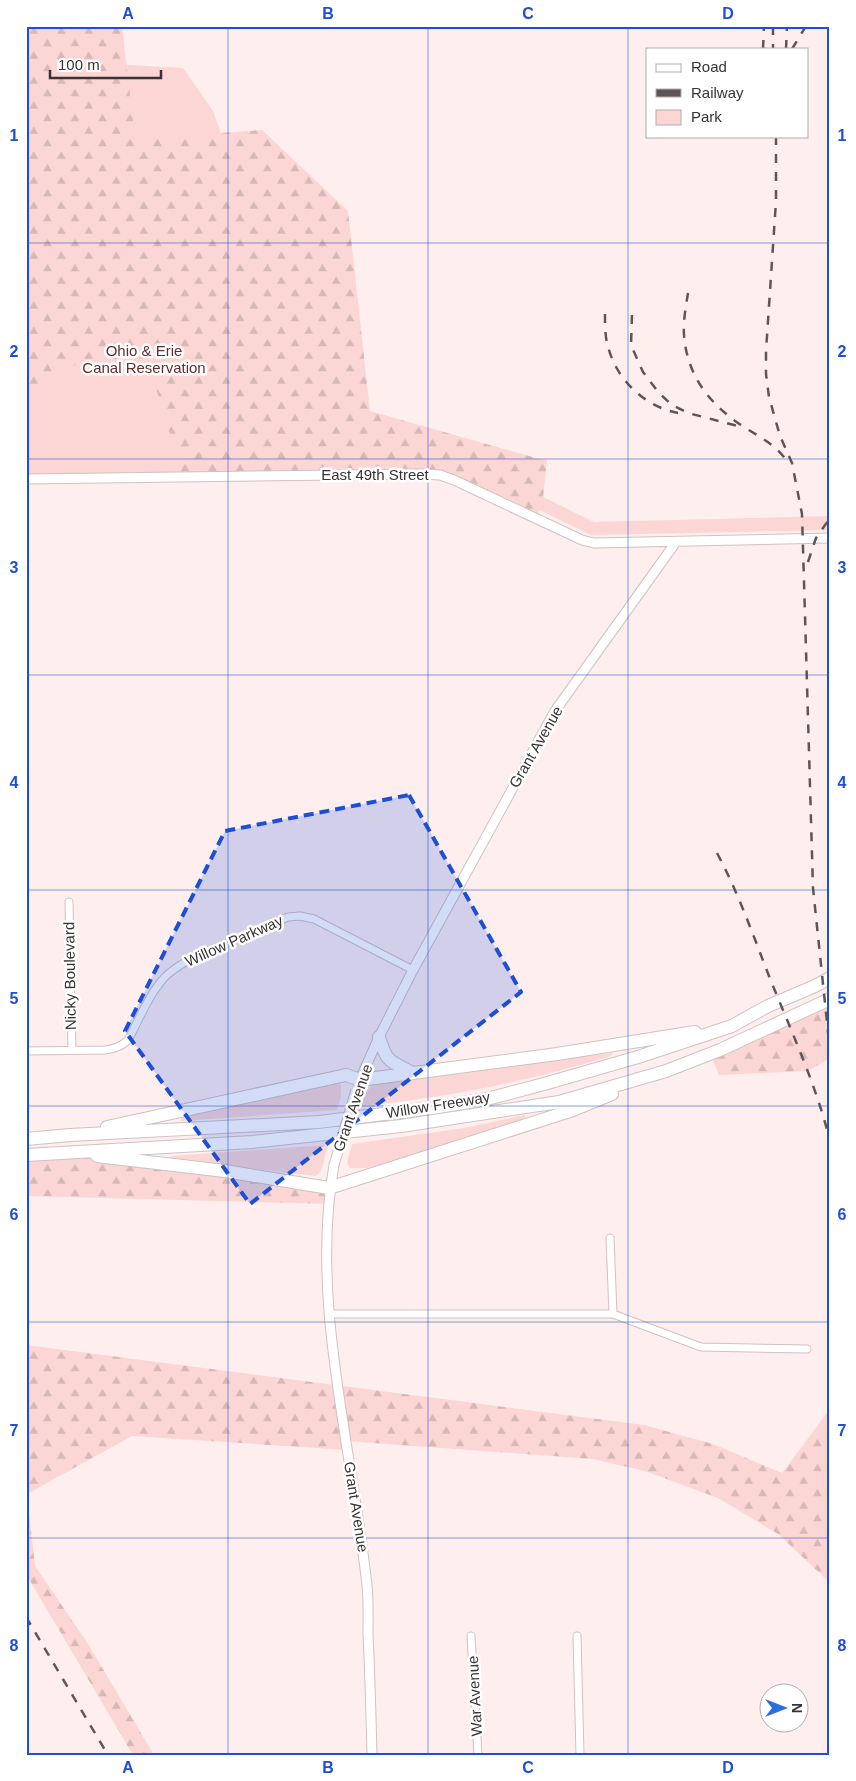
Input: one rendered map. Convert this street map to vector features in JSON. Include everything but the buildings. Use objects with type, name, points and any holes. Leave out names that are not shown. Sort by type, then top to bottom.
[{"type":"highway","name":"Willow Freeway","points":[[26,1139],[319,1122],[488,1099],[638,1057],[732,1026],[768,1006],[830,978]]},
{"type":"highway","name":"Willow Freeway","points":[[26,1155],[252,1142],[401,1126],[559,1102],[666,1071],[720,1050],[830,999]]},
{"type":"highway","points":[[70,1135],[346,1075],[358,1085],[411,1072],[557,1054],[732,1026]]},
{"type":"highway","points":[[379,1037],[384,1053],[390,1061],[411,1072]]},
{"type":"highway","points":[[60,1152],[225,1171],[329,1188],[573,1110],[666,1071]]},
{"type":"street","name":"East 49th Street","points":[[26,479],[440,475],[582,540],[594,543],[830,538]]},
{"type":"street","name":"Grant Avenue","points":[[372,1755],[367,1579],[329,1314],[326,1244],[329,1188],[334,1165],[358,1085],[379,1037],[413,970],[555,711],[676,542]]},
{"type":"street","name":"Nicky Boulevard","points":[[69,902],[72,1050]]},
{"type":"street","name":"Willow Parkway","points":[[26,1051],[105,1050],[124,1044],[155,990],[165,977],[176,968],[196,956],[288,918],[300,916],[314,919],[413,970]]},
{"type":"street","points":[[610,1238],[613,1314]]},
{"type":"street","points":[[329,1314],[613,1314],[701,1347],[808,1349]]},
{"type":"street","name":"War Avenue","points":[[471,1636],[478,1755]]},
{"type":"street","points":[[577,1636],[580,1755]]},
{"type":"highlighted area","points":[[409,795],[521,992],[250,1204],[125,1031],[225,831]]},
{"type":"green space","name":"Ohio & Erie Canal Reservation","points":[[26,26],[32,59],[183,68],[213,111],[247,205],[269,434],[537,494],[594,522],[830,516],[830,530],[591,535],[535,508],[439,473],[26,479]]},
{"type":"green space","name":"Ohio & Erie Canal Reservation","points":[[26,26],[122,26],[135,139],[262,130],[348,211],[370,411],[547,460],[543,498],[537,518],[440,475],[183,477],[152,375],[120,374],[111,366],[93,362],[82,363],[63,371],[26,395]]},
{"type":"green space","points":[[830,999],[830,1058],[808,1071],[719,1075],[710,1053]]},
{"type":"green space","points":[[613,1053],[611,1056],[519,1081],[425,1098],[361,1106],[365,1094],[374,1082],[499,1065]]},
{"type":"green space","points":[[336,1083],[341,1085],[341,1097],[337,1110],[181,1121],[181,1116]]},
{"type":"green space","points":[[525,1115],[526,1119],[389,1164],[370,1168],[350,1168],[347,1163],[352,1144],[464,1128]]},
{"type":"green space","points":[[328,1145],[321,1171],[316,1176],[172,1159],[171,1156]]},
{"type":"green space","points":[[60,1152],[329,1188],[329,1204],[26,1196],[26,1155]]},
{"type":"green space","points":[[26,1345],[644,1425],[713,1444],[782,1473],[830,1409],[830,1645],[828,1581],[778,1534],[718,1498],[645,1471],[593,1459],[346,1441],[347,1450],[132,1436],[27,1494],[35,1566],[88,1644],[154,1755],[133,1755],[26,1574]]},
{"type":"railway","points":[[763,48],[764,26]]},
{"type":"railway","points":[[773,26],[773,48]]},
{"type":"railway","points":[[786,48],[787,26]]},
{"type":"railway","points":[[793,48],[806,26]]},
{"type":"railway","points":[[776,138],[776,201],[766,374],[769,397],[780,436],[792,463],[802,514],[813,888],[830,1051]]},
{"type":"railway","points":[[688,293],[684,319],[686,350],[695,376],[702,388],[721,409],[774,447],[788,463]]},
{"type":"railway","points":[[605,314],[606,337],[609,350],[613,361],[626,382],[644,399],[666,410],[678,413]]},
{"type":"railway","points":[[632,315],[631,345],[643,372],[659,393],[672,405],[688,413],[738,426]]},
{"type":"railway","points":[[808,562],[816,538],[830,518]]},
{"type":"railway","points":[[717,853],[738,898],[802,1058],[818,1099],[830,1141]]},
{"type":"railway","points":[[26,1617],[108,1755]]}]
